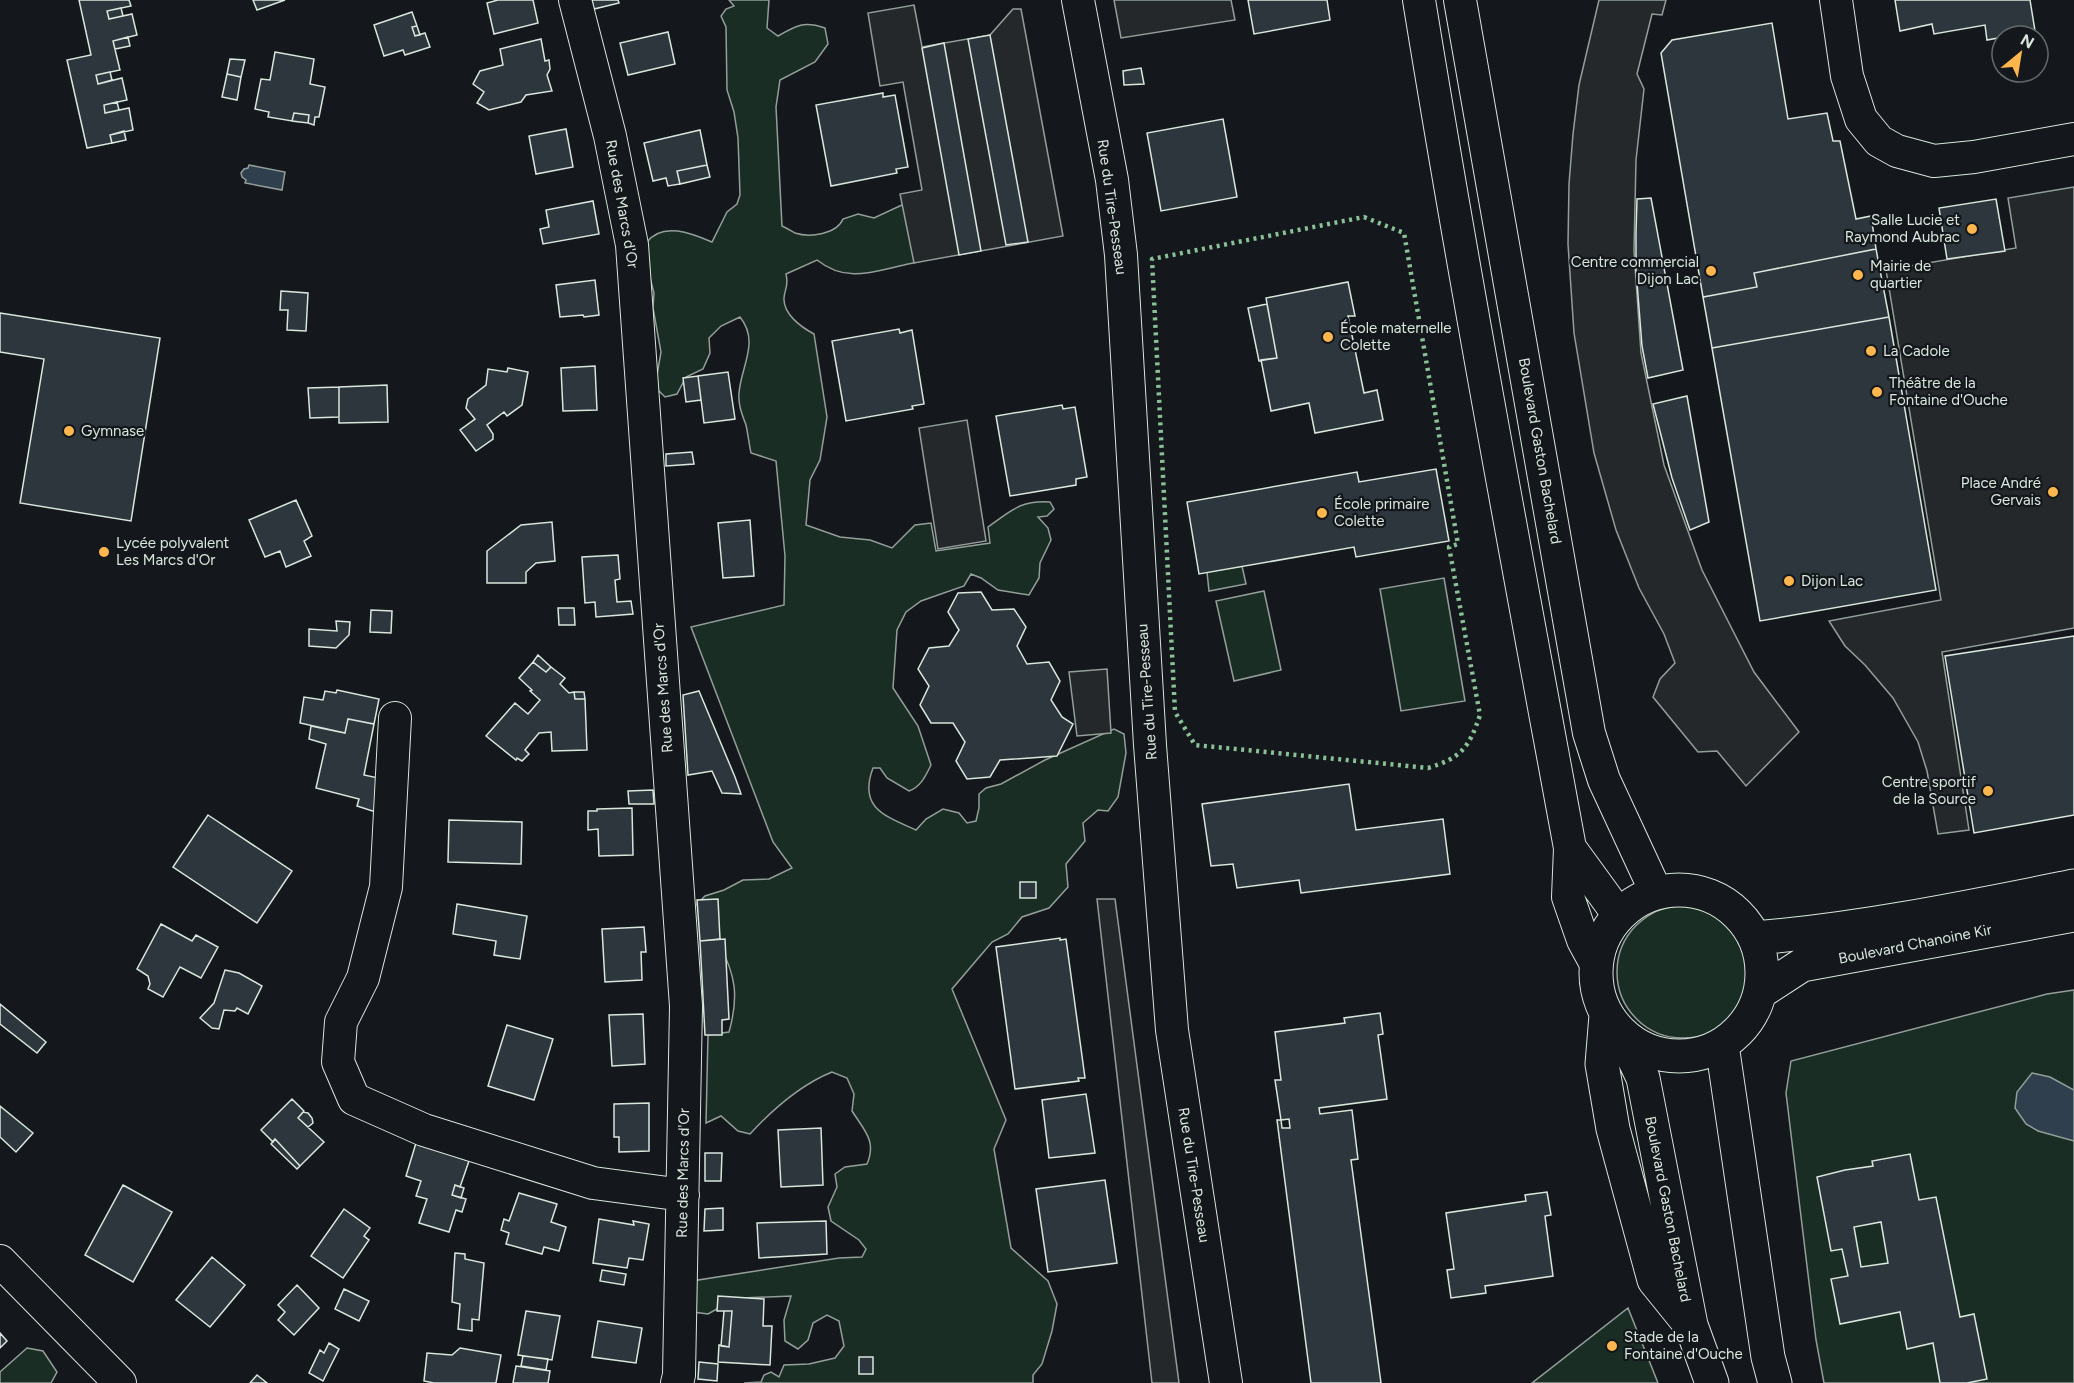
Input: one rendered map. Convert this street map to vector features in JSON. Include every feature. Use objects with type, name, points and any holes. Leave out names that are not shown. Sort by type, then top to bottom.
[{"type":"main road","name":"Boulevard Chanoine Kir","points":[[1755,938],[1804,934],[2074,886]]},
{"type":"main road","points":[[1680,889],[1714,896],[1744,920],[1755,938],[1762,967],[1762,991],[1749,1019],[1731,1039],[1698,1054],[1671,1056],[1646,1050],[1614,1025],[1596,989],[1595,963],[1603,936],[1618,914],[1636,901],[1656,892],[1680,889]]},
{"type":"main road","name":"Boulevard Chanoine Kir","points":[[1762,991],[1802,965],[2074,915]]},
{"type":"main road","name":"Boulevard Gaston Bachelard","points":[[1614,1025],[1643,1078],[1691,1325],[1712,1383]]},
{"type":"main road","points":[[1722,1045],[1768,1357],[1775,1383]]},
{"type":"street","name":"Rue des Marcs d'Or","points":[[575,0],[610,136],[632,245],[686,1006],[677,1383]]},
{"type":"street","name":"Rue du Tire-Pesseau","points":[[1078,0],[1112,180],[1121,255],[1150,745],[1172,1030],[1226,1383]]},
{"type":"street","points":[[1419,0],[1486,389],[1570,848],[1568,897],[1583,940],[1595,963]]},
{"type":"street","name":"Boulevard Gaston Bachelard","points":[[1460,0],[1589,733],[1604,780],[1656,892]]},
{"type":"street","points":[[1836,0],[1847,75],[1862,119],[1879,141],[1897,151],[1934,161],[1974,157],[2074,139]]},
{"type":"street","points":[[395,718],[386,887],[363,978],[341,1023],[338,1062],[354,1099],[424,1130],[593,1183],[683,1195]]},
{"type":"street","points":[[1570,848],[1618,914]]},
{"type":"street","points":[[0,1261],[120,1383]]},
{"type":"green space","points":[[729,0],[769,0],[767,28],[778,36],[801,25],[825,28],[828,44],[815,62],[780,80],[776,107],[782,226],[795,233],[822,234],[835,228],[843,219],[858,214],[874,218],[904,204],[935,256],[920,262],[859,274],[838,271],[817,260],[786,274],[784,304],[786,309],[799,324],[814,334],[827,417],[820,460],[810,480],[806,525],[840,537],[870,540],[892,548],[915,525],[931,523],[936,551],[990,543],[988,527],[1023,505],[1050,502],[1054,509],[1047,516],[1038,517],[1048,528],[1051,540],[1040,563],[1039,578],[1029,595],[998,590],[971,574],[964,586],[921,601],[906,612],[897,630],[893,688],[918,726],[931,765],[920,784],[909,791],[887,778],[880,768],[873,768],[869,782],[872,802],[885,815],[916,830],[926,819],[943,809],[959,813],[967,823],[976,821],[979,794],[986,788],[1001,784],[1045,760],[1114,729],[1124,734],[1126,753],[1118,797],[1108,811],[1098,810],[1083,823],[1085,841],[1066,864],[1068,887],[1049,908],[1022,917],[1008,934],[992,942],[952,989],[1006,1120],[994,1149],[1011,1248],[1048,1281],[1057,1304],[1042,1364],[1033,1375],[1033,1383],[744,1383],[761,1382],[764,1375],[771,1372],[779,1377],[784,1365],[809,1364],[835,1358],[844,1346],[839,1321],[827,1315],[813,1323],[808,1340],[798,1349],[785,1341],[784,1320],[791,1296],[742,1298],[708,1314],[693,1312],[692,1281],[839,1258],[862,1257],[866,1249],[859,1240],[831,1221],[828,1207],[837,1187],[835,1174],[845,1167],[867,1164],[871,1149],[865,1130],[852,1111],[854,1094],[847,1078],[832,1072],[820,1077],[788,1098],[750,1134],[738,1131],[721,1116],[706,1123],[708,1035],[729,1032],[735,996],[729,965],[718,942],[709,940],[702,926],[697,904],[705,896],[724,890],[743,880],[769,879],[792,868],[773,842],[691,627],[784,605],[785,556],[776,461],[751,453],[740,405],[740,383],[749,345],[746,326],[740,317],[721,326],[709,338],[710,353],[703,369],[686,377],[677,394],[665,397],[655,387],[661,352],[653,308],[654,293],[647,266],[640,256],[647,242],[661,232],[678,231],[712,242],[727,212],[737,204],[740,195],[738,138],[734,112],[727,90],[726,27],[721,16],[726,9],[734,6]]},
{"type":"green space","points":[[1242,566],[1246,584],[1209,591],[1207,572]]},
{"type":"green space","points":[[1444,578],[1465,701],[1401,711],[1380,589]]},
{"type":"green space","points":[[1264,591],[1281,670],[1234,681],[1216,601]]},
{"type":"green space","points":[[1683,906],[1708,911],[1730,925],[1744,947],[1749,972],[1744,997],[1730,1019],[1708,1033],[1683,1038],[1658,1033],[1636,1019],[1622,997],[1617,972],[1622,947],[1636,925],[1658,911]]},
{"type":"green space","points":[[2074,990],[2074,1383],[1824,1383],[1816,1340],[1786,1093],[1791,1061],[2047,994]]},
{"type":"green space","name":"Stade de la Fontaine d'Ouche","points":[[1628,1308],[1658,1383],[1532,1383]]},
{"type":"green space","points":[[27,1348],[43,1351],[57,1372],[51,1383],[0,1383],[0,1372]]},
{"type":"shaded area","points":[[1114,0],[1231,0],[1235,20],[1121,38]]},
{"type":"shaded area","points":[[1599,0],[1666,0],[1662,15],[1652,14],[1637,74],[1644,89],[1636,160],[1634,251],[1641,353],[1664,465],[1702,570],[1754,672],[1799,732],[1746,786],[1717,751],[1698,752],[1653,697],[1660,679],[1675,663],[1664,634],[1639,588],[1616,530],[1594,453],[1574,333],[1568,244],[1569,184],[1579,85]]},
{"type":"shaded area","points":[[914,5],[922,47],[990,35],[1013,9],[1021,9],[1063,236],[914,263],[900,194],[922,190],[903,82],[880,86],[868,13]]},
{"type":"shaded area","points":[[2074,187],[2074,628],[1942,652],[1969,830],[1938,834],[1927,771],[1918,742],[1893,698],[1865,665],[1845,646],[1829,621],[1941,600],[1886,270],[2016,248],[2008,198]]},
{"type":"shaded area","points":[[967,420],[986,541],[938,549],[919,428]]},
{"type":"shaded area","points":[[1107,669],[1111,733],[1077,736],[1069,672]]},
{"type":"shaded area","points":[[1097,899],[1115,899],[1179,1383],[1152,1383]]},
{"type":"water","points":[[249,165],[285,172],[282,190],[245,183],[246,180],[241,173]]},
{"type":"water","points":[[2032,1073],[2050,1077],[2074,1090],[2074,1141],[2038,1131],[2026,1124],[2015,1108],[2017,1092]]},
{"type":"building","points":[[79,0],[129,0],[131,6],[107,11],[109,19],[132,14],[137,35],[113,41],[120,70],[96,75],[98,84],[122,78],[127,100],[104,105],[105,113],[129,108],[133,130],[110,135],[112,143],[87,148],[67,60],[91,55]]},
{"type":"building","points":[[253,0],[285,0],[257,10]]},
{"type":"building","points":[[498,0],[533,0],[538,23],[494,34],[487,3]]},
{"type":"building","points":[[592,0],[618,0],[619,3],[594,9]]},
{"type":"building","points":[[1248,0],[1327,0],[1330,20],[1254,34]]},
{"type":"building","points":[[1895,0],[2030,0],[2034,24],[1990,24],[1990,39],[1987,40],[1985,25],[1934,34],[1932,24],[1900,31]]},
{"type":"building","points":[[121,8],[123,16],[109,19],[107,11]]},
{"type":"building","points":[[412,12],[417,26],[412,27],[415,36],[425,33],[430,47],[405,55],[403,50],[384,56],[374,25]]},
{"type":"building","points":[[1772,23],[1788,119],[1827,113],[1833,141],[1840,141],[1856,219],[1871,216],[1876,249],[1754,273],[1757,287],[1703,297],[1661,53],[1672,40]]},
{"type":"building","points":[[417,26],[420,35],[415,36],[412,27]]},
{"type":"building","points":[[668,32],[675,64],[628,75],[620,43]]},
{"type":"building","points":[[990,35],[1028,242],[1006,245],[968,39]]},
{"type":"building","points":[[128,37],[130,46],[115,49],[113,41]]},
{"type":"building","points":[[541,39],[545,61],[549,60],[550,69],[547,75],[552,91],[526,95],[521,102],[489,110],[477,103],[484,92],[473,84],[480,71],[503,65],[500,49]]},
{"type":"building","points":[[944,43],[981,251],[959,255],[922,48]]},
{"type":"building","points":[[275,52],[314,59],[310,84],[325,87],[319,117],[315,117],[314,125],[308,123],[309,115],[294,113],[292,121],[268,117],[269,112],[255,109],[261,79],[270,80]]},
{"type":"building","points":[[230,59],[245,60],[241,77],[227,74]]},
{"type":"building","points":[[1141,68],[1144,84],[1124,85],[1123,71]]},
{"type":"building","points":[[110,72],[112,80],[98,84],[96,75]]},
{"type":"building","points":[[227,74],[241,77],[237,100],[222,97]]},
{"type":"building","points":[[883,93],[883,97],[895,95],[908,167],[896,169],[897,173],[831,186],[816,105]]},
{"type":"building","points":[[117,102],[119,110],[105,113],[104,105]]},
{"type":"building","points":[[294,113],[309,115],[308,123],[292,121]]},
{"type":"building","points":[[1223,119],[1237,197],[1161,211],[1147,133]]},
{"type":"building","points":[[566,129],[573,167],[536,174],[529,136]]},
{"type":"building","points":[[700,130],[707,165],[677,171],[680,184],[668,186],[666,178],[653,181],[644,143]]},
{"type":"building","points":[[124,131],[126,140],[112,143],[110,135]]},
{"type":"building","points":[[707,165],[710,177],[680,184],[677,171]]},
{"type":"building","points":[[1651,198],[1683,370],[1648,378],[1642,346],[1636,270],[1636,233],[1637,199]]},
{"type":"building","name":"Salle Lucie et Raymond Aubrac","points":[[1996,199],[2005,251],[1947,259],[1939,208]]},
{"type":"building","points":[[593,201],[599,234],[543,244],[540,229],[549,227],[546,210]]},
{"type":"building","points":[[1876,249],[1889,317],[1712,348],[1703,297],[1757,287],[1754,273]]},
{"type":"building","points":[[595,280],[599,315],[560,317],[556,285]]},
{"type":"building","points":[[1348,282],[1355,316],[1348,316],[1364,393],[1377,390],[1383,420],[1315,433],[1309,403],[1271,411],[1261,360],[1277,358],[1266,298]]},
{"type":"building","points":[[281,291],[308,293],[306,331],[287,330],[288,310],[280,310]]},
{"type":"building","points":[[1267,304],[1277,358],[1259,361],[1248,308]]},
{"type":"building","points":[[0,313],[160,338],[131,521],[20,503],[44,359],[0,352]]},
{"type":"building","points":[[1889,317],[1936,590],[1760,621],[1712,348]]},
{"type":"building","points":[[899,329],[900,333],[912,330],[924,404],[912,406],[913,409],[846,421],[832,341]]},
{"type":"building","points":[[595,366],[597,410],[563,411],[561,368]]},
{"type":"building","points":[[508,368],[528,372],[522,405],[507,416],[504,412],[487,425],[493,434],[493,439],[476,451],[460,430],[475,419],[466,408],[468,399],[486,385],[488,369],[507,372]]},
{"type":"building","points":[[728,372],[735,419],[704,423],[698,376]]},
{"type":"building","points":[[698,376],[701,400],[686,402],[683,378]]},
{"type":"building","points":[[387,385],[388,422],[339,423],[339,387]]},
{"type":"building","points":[[339,387],[339,417],[310,418],[308,388]]},
{"type":"building","points":[[1687,396],[1709,522],[1690,530],[1672,478],[1653,404]]},
{"type":"building","points":[[1062,405],[1063,409],[1075,407],[1087,477],[1076,479],[1076,485],[1010,496],[996,416]]},
{"type":"building","points":[[692,452],[694,464],[666,466],[666,454]]},
{"type":"building","points":[[1436,469],[1449,541],[1356,557],[1354,547],[1199,574],[1187,502],[1357,472],[1359,482]]},
{"type":"building","points":[[296,500],[312,536],[304,541],[311,556],[286,567],[280,551],[265,557],[249,520]]},
{"type":"building","points":[[750,520],[754,576],[723,578],[718,523]]},
{"type":"building","points":[[552,522],[555,561],[536,563],[526,572],[526,583],[487,583],[487,551],[521,525]]},
{"type":"building","points":[[618,555],[620,579],[615,580],[617,602],[631,601],[633,614],[596,617],[595,602],[585,603],[582,557]]},
{"type":"building","points":[[981,592],[992,610],[1014,609],[1026,627],[1017,646],[1027,664],[1049,662],[1060,681],[1051,700],[1062,717],[1073,724],[1057,756],[1000,760],[990,777],[967,779],[956,761],[965,742],[953,723],[931,723],[920,705],[929,686],[918,669],[929,648],[949,646],[959,630],[948,612],[958,593]]},
{"type":"building","points":[[558,608],[574,608],[575,625],[559,625]]},
{"type":"building","points":[[371,610],[392,611],[391,633],[370,632]]},
{"type":"building","points":[[336,621],[350,622],[349,635],[336,648],[309,646],[309,629],[337,631]]},
{"type":"building","points":[[2074,636],[2074,815],[1974,833],[1945,656]]},
{"type":"building","points":[[538,655],[551,667],[546,672],[533,662]]},
{"type":"building","points":[[533,662],[546,672],[551,667],[565,678],[560,684],[569,693],[574,692],[575,699],[585,699],[587,750],[552,751],[551,732],[539,733],[525,750],[529,754],[522,761],[517,758],[516,760],[486,736],[515,703],[528,714],[540,700],[519,678]]},
{"type":"building","points":[[337,690],[379,699],[374,724],[348,719],[345,733],[300,723],[304,697],[323,700],[325,691],[336,693]]},
{"type":"building","points":[[699,691],[741,794],[722,793],[712,771],[688,775],[683,695]]},
{"type":"building","points":[[574,692],[584,692],[585,699],[575,699]]},
{"type":"building","points":[[348,719],[374,724],[364,775],[383,779],[385,815],[357,806],[359,799],[316,788],[326,744],[309,739],[311,726],[345,733]]},
{"type":"building","points":[[1349,784],[1356,830],[1443,819],[1450,874],[1301,893],[1299,880],[1237,888],[1233,864],[1211,866],[1202,804]]},
{"type":"building","points":[[653,790],[654,804],[629,804],[628,791]]},
{"type":"building","points":[[632,808],[633,855],[599,856],[598,829],[588,830],[588,811]]},
{"type":"building","points":[[208,815],[292,871],[257,923],[173,867]]},
{"type":"building","points":[[449,820],[522,822],[521,864],[448,862]]},
{"type":"building","points":[[1020,882],[1036,882],[1036,898],[1020,898]]},
{"type":"building","points":[[718,899],[720,939],[700,941],[697,900]]},
{"type":"building","points":[[457,904],[527,916],[520,959],[494,955],[496,941],[453,934]]},
{"type":"building","points":[[161,924],[192,941],[196,935],[218,947],[201,978],[180,967],[163,997],[148,989],[150,984],[148,976],[137,969]]},
{"type":"building","points":[[644,927],[646,952],[641,952],[642,980],[605,982],[602,929]]},
{"type":"building","points":[[1060,938],[1060,940],[1066,939],[1085,1078],[1078,1078],[1079,1081],[1015,1089],[996,947]]},
{"type":"building","points":[[725,939],[729,1019],[722,1020],[722,1035],[705,1035],[700,941]]},
{"type":"building","points":[[225,970],[239,973],[262,986],[248,1014],[237,1008],[235,1011],[224,1010],[219,1029],[212,1028],[200,1018],[214,1003]]},
{"type":"building","points":[[0,1004],[46,1042],[37,1053],[0,1024]]},
{"type":"building","points":[[1380,1013],[1383,1034],[1378,1035],[1387,1099],[1319,1108],[1320,1114],[1352,1110],[1358,1159],[1351,1160],[1381,1383],[1311,1383],[1277,1120],[1281,1120],[1275,1080],[1281,1080],[1275,1032],[1345,1023],[1344,1018]]},
{"type":"building","points":[[643,1014],[645,1064],[612,1066],[609,1015]]},
{"type":"building","points":[[507,1025],[553,1039],[534,1100],[488,1086]]},
{"type":"building","points":[[1086,1094],[1095,1153],[1049,1158],[1042,1100]]},
{"type":"building","points":[[292,1099],[304,1111],[298,1118],[324,1142],[300,1166],[275,1139],[273,1142],[261,1130]]},
{"type":"building","points":[[649,1103],[649,1151],[619,1152],[619,1137],[614,1137],[614,1104]]},
{"type":"building","points":[[0,1106],[33,1133],[16,1152],[0,1137]]},
{"type":"building","points":[[303,1112],[308,1113],[312,1118],[313,1123],[308,1127],[298,1118]]},
{"type":"building","points":[[1289,1119],[1290,1128],[1282,1128],[1281,1120]]},
{"type":"building","points":[[821,1128],[823,1185],[781,1187],[778,1130]]},
{"type":"building","points":[[275,1139],[300,1166],[297,1169],[271,1144]]},
{"type":"building","points":[[416,1143],[469,1161],[460,1187],[455,1185],[452,1195],[466,1199],[462,1212],[456,1210],[449,1232],[419,1223],[427,1199],[416,1196],[421,1181],[406,1176]]},
{"type":"building","points":[[705,1153],[722,1153],[721,1181],[705,1181]]},
{"type":"building","points":[[1910,1154],[1919,1200],[1936,1197],[1960,1317],[1974,1314],[1987,1379],[1967,1383],[1940,1383],[1933,1343],[1907,1349],[1900,1312],[1840,1324],[1831,1279],[1848,1276],[1842,1249],[1831,1251],[1817,1177],[1873,1166],[1872,1161]],"holes":[[[1881,1222],[1888,1263],[1861,1267],[1854,1227]]]},
{"type":"building","points":[[1105,1180],[1117,1263],[1048,1272],[1036,1189]]},
{"type":"building","points":[[123,1185],[172,1212],[133,1282],[85,1255]]},
{"type":"building","points":[[455,1185],[464,1188],[461,1198],[452,1195]]},
{"type":"building","points":[[1547,1192],[1551,1215],[1545,1216],[1553,1276],[1485,1286],[1486,1293],[1451,1298],[1447,1270],[1454,1269],[1446,1213],[1526,1201],[1525,1195]]},
{"type":"building","points":[[519,1193],[557,1204],[551,1222],[566,1227],[559,1251],[544,1247],[542,1254],[506,1244],[509,1233],[501,1230],[504,1219],[509,1221]]},
{"type":"building","points":[[723,1208],[723,1230],[704,1231],[705,1209]]},
{"type":"building","points":[[344,1209],[370,1228],[364,1236],[369,1240],[343,1278],[311,1256]]},
{"type":"building","points":[[599,1219],[634,1225],[633,1221],[649,1224],[643,1260],[629,1258],[627,1268],[593,1263]]},
{"type":"building","points":[[826,1221],[827,1254],[759,1258],[757,1223]]},
{"type":"building","points":[[455,1253],[465,1254],[465,1259],[484,1263],[479,1320],[472,1319],[472,1331],[458,1329],[460,1304],[452,1302]]},
{"type":"building","points":[[212,1257],[245,1285],[210,1327],[176,1300]]},
{"type":"building","points":[[602,1270],[626,1274],[624,1285],[600,1281]]},
{"type":"building","points":[[297,1285],[319,1308],[294,1335],[278,1320],[285,1312],[278,1305]]},
{"type":"building","points":[[344,1289],[369,1301],[359,1321],[335,1309]]},
{"type":"building","points":[[718,1296],[764,1299],[763,1326],[772,1326],[770,1365],[718,1362],[719,1345],[729,1347],[732,1311],[717,1311]]},
{"type":"building","points":[[526,1311],[560,1316],[552,1360],[518,1355]]},
{"type":"building","points":[[724,1311],[732,1311],[729,1347],[721,1346]]},
{"type":"building","points":[[598,1321],[642,1328],[636,1363],[592,1357]]},
{"type":"building","points":[[0,1333],[7,1341],[0,1348]]},
{"type":"building","points":[[329,1343],[339,1349],[323,1381],[309,1373],[320,1350],[324,1353]]},
{"type":"building","points":[[460,1348],[501,1355],[496,1383],[424,1381],[427,1353],[452,1355]]},
{"type":"building","points":[[523,1356],[548,1359],[546,1370],[521,1366]]},
{"type":"building","points":[[859,1357],[873,1357],[873,1374],[859,1374]]},
{"type":"building","points":[[699,1362],[718,1364],[717,1381],[698,1379]]},
{"type":"building","points":[[516,1366],[550,1371],[548,1383],[513,1383]]},
{"type":"building","points":[[257,1375],[267,1383],[250,1383]]},
{"type":"hedge","points":[[1364,217],[1404,233],[1458,544],[1449,547],[1480,715],[1472,736],[1462,750],[1456,756],[1428,768],[1195,745],[1175,712],[1152,259],[1364,217]]},
{"type":"place","name":"Salle Lucie et Raymond Aubrac","points":[[1972,229]]},
{"type":"place","name":"Centre commercial Dijon Lac","points":[[1711,271]]},
{"type":"place","name":"Mairie de quartier","points":[[1858,275]]},
{"type":"place","name":"École maternelle Colette","points":[[1328,337]]},
{"type":"place","name":"La Cadole","points":[[1871,351]]},
{"type":"place","name":"Théâtre de la Fontaine d'Ouche","points":[[1877,392]]},
{"type":"place","name":"Gymnase","points":[[69,431]]},
{"type":"place","name":"Place André Gervais","points":[[2053,492]]},
{"type":"place","name":"École primaire Colette","points":[[1322,513]]},
{"type":"place","name":"Lycée polyvalent Les Marcs d'Or","points":[[104,552]]},
{"type":"place","name":"Dijon Lac","points":[[1789,581]]},
{"type":"place","name":"Centre sportif de la Source","points":[[1988,791]]},
{"type":"place","name":"Stade de la Fontaine d'Ouche","points":[[1612,1346]]}]
